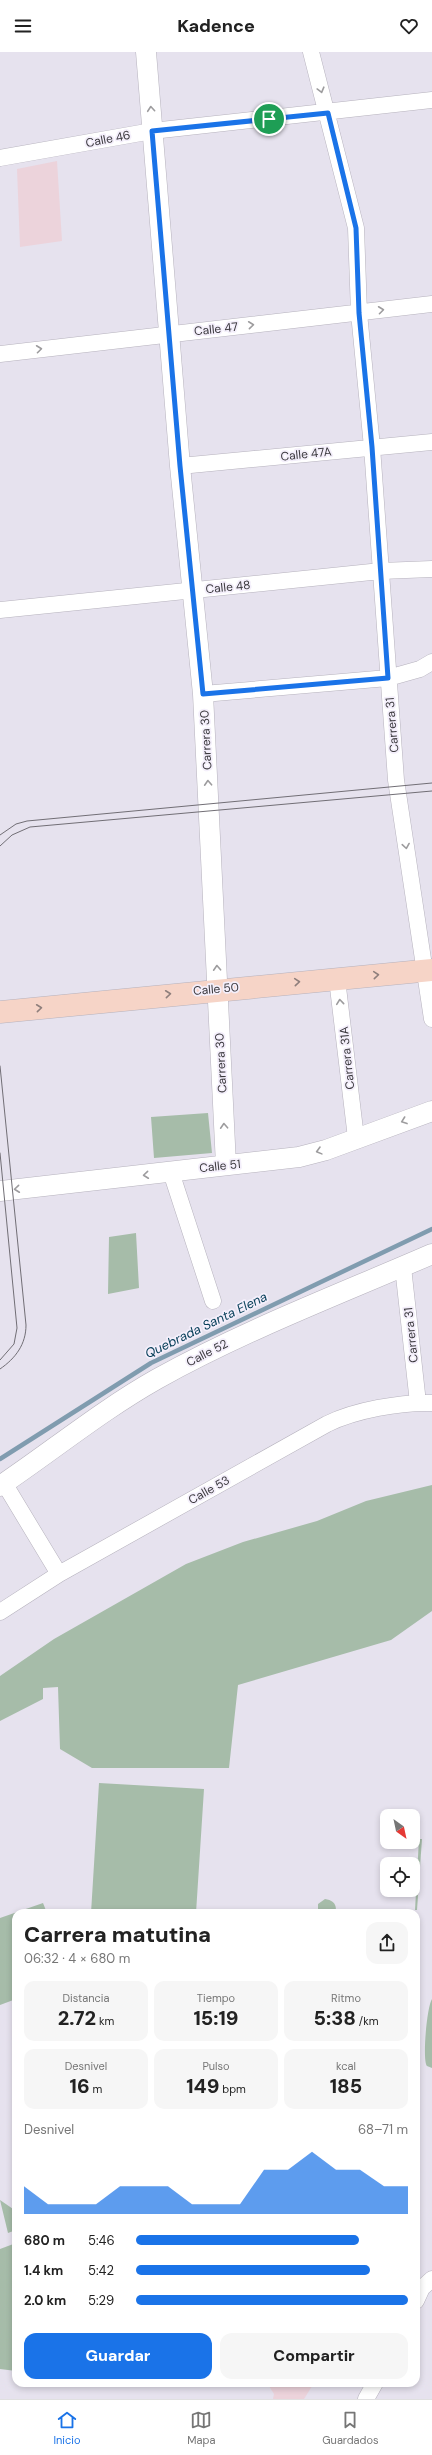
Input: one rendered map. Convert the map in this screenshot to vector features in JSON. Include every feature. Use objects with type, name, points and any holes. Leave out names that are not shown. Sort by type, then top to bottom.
[{"type":"main road","name":"Calle 50","points":[[0,1012],[218,989],[428,970]]},
{"type":"street","name":"Carrera 30","points":[[146,52],[180,466],[203,694],[226,1165]]},
{"type":"street","name":"Carrera 31","points":[[311,52],[328,113],[356,228],[359,313],[372,447],[397,787],[428,970],[432,1019]]},
{"type":"street","name":"Calle 46","points":[[0,158],[152,131],[328,113],[432,100]]},
{"type":"street","name":"Calle 47","points":[[0,354],[432,304]]},
{"type":"street","name":"Calle 47A","points":[[180,466],[432,442]]},
{"type":"street","name":"Calle 48","points":[[0,610],[381,571],[432,569]]},
{"type":"street","points":[[203,694],[388,678],[420,669],[432,662]]},
{"type":"street","name":"Carrera 31A","points":[[338,979],[356,1138]]},
{"type":"street","name":"Calle 51","points":[[0,1191],[299,1157],[432,1110]]},
{"type":"street","points":[[171,1172],[213,1301]]},
{"type":"street","name":"Calle 52","points":[[2,1485],[76,1431],[156,1379],[242,1335],[432,1254]]},
{"type":"street","name":"Carrera 31","points":[[403,1267],[425,1403]]},
{"type":"street","name":"Calle 53","points":[[0,1612],[59,1574],[327,1424],[344,1416],[425,1403]]},
{"type":"street","points":[[2,1485],[59,1574]]},
{"type":"street","points":[[420,2292],[422,2288],[432,2279]]},
{"type":"street","points":[[366,2399],[373,2387]]},
{"type":"shaded area","points":[[57,161],[62,241],[20,247],[17,169]]},
{"type":"shaded area","points":[[270,2387],[312,2387],[304,2399],[273,2399],[274,2394]]},
{"type":"green space","points":[[208,1113],[212,1153],[154,1158],[151,1117]]},
{"type":"green space","points":[[136,1233],[139,1288],[108,1294],[109,1237]]},
{"type":"green space","points":[[432,1485],[432,1611],[391,1640],[238,1685],[229,1768],[92,1768],[60,1749],[58,1687],[43,1688],[43,1699],[0,1721],[0,1676],[54,1639],[186,1564],[243,1542],[317,1521],[366,1501]]},
{"type":"green space","points":[[99,1783],[204,1789],[196,1909],[91,1909]]},
{"type":"green space","points":[[420,1839],[422,1839],[420,1867],[418,1849],[420,1849]]},
{"type":"green space","points":[[416,1897],[418,1897],[417,1909],[415,1909]]},
{"type":"green space","points":[[325,1899],[330,1900],[334,1903],[336,1909],[318,1909],[318,1904]]},
{"type":"green space","points":[[43,1903],[45,1909],[26,1909]]},
{"type":"green space","points":[[12,1914],[12,2000],[0,2005],[0,1918]]},
{"type":"green space","points":[[432,1999],[432,2068],[427,2066],[425,2044],[428,2012]]},
{"type":"green space","points":[[0,2200],[12,2208],[12,2232],[8,2233]]},
{"type":"green space","points":[[12,2244],[12,2370],[0,2369],[0,2249]]},
{"type":"waterway","name":"Quebrada Santa Elena","points":[[0,1459],[151,1363],[432,1229]]},
{"type":"tram line","points":[[0,835],[16,824],[27,821],[432,783]]},
{"type":"tram line","points":[[0,846],[12,835],[30,827],[432,791]]},
{"type":"tram line","points":[[0,1066],[26,1325],[26,1332],[19,1350],[11,1360],[0,1369]]},
{"type":"tram line","points":[[0,1153],[17,1328],[14,1344],[0,1360]]},
{"type":"route","points":[[328,113],[356,228],[359,313],[372,447],[388,678],[203,694],[180,466],[173,362],[152,131],[269,119],[328,113]]}]
